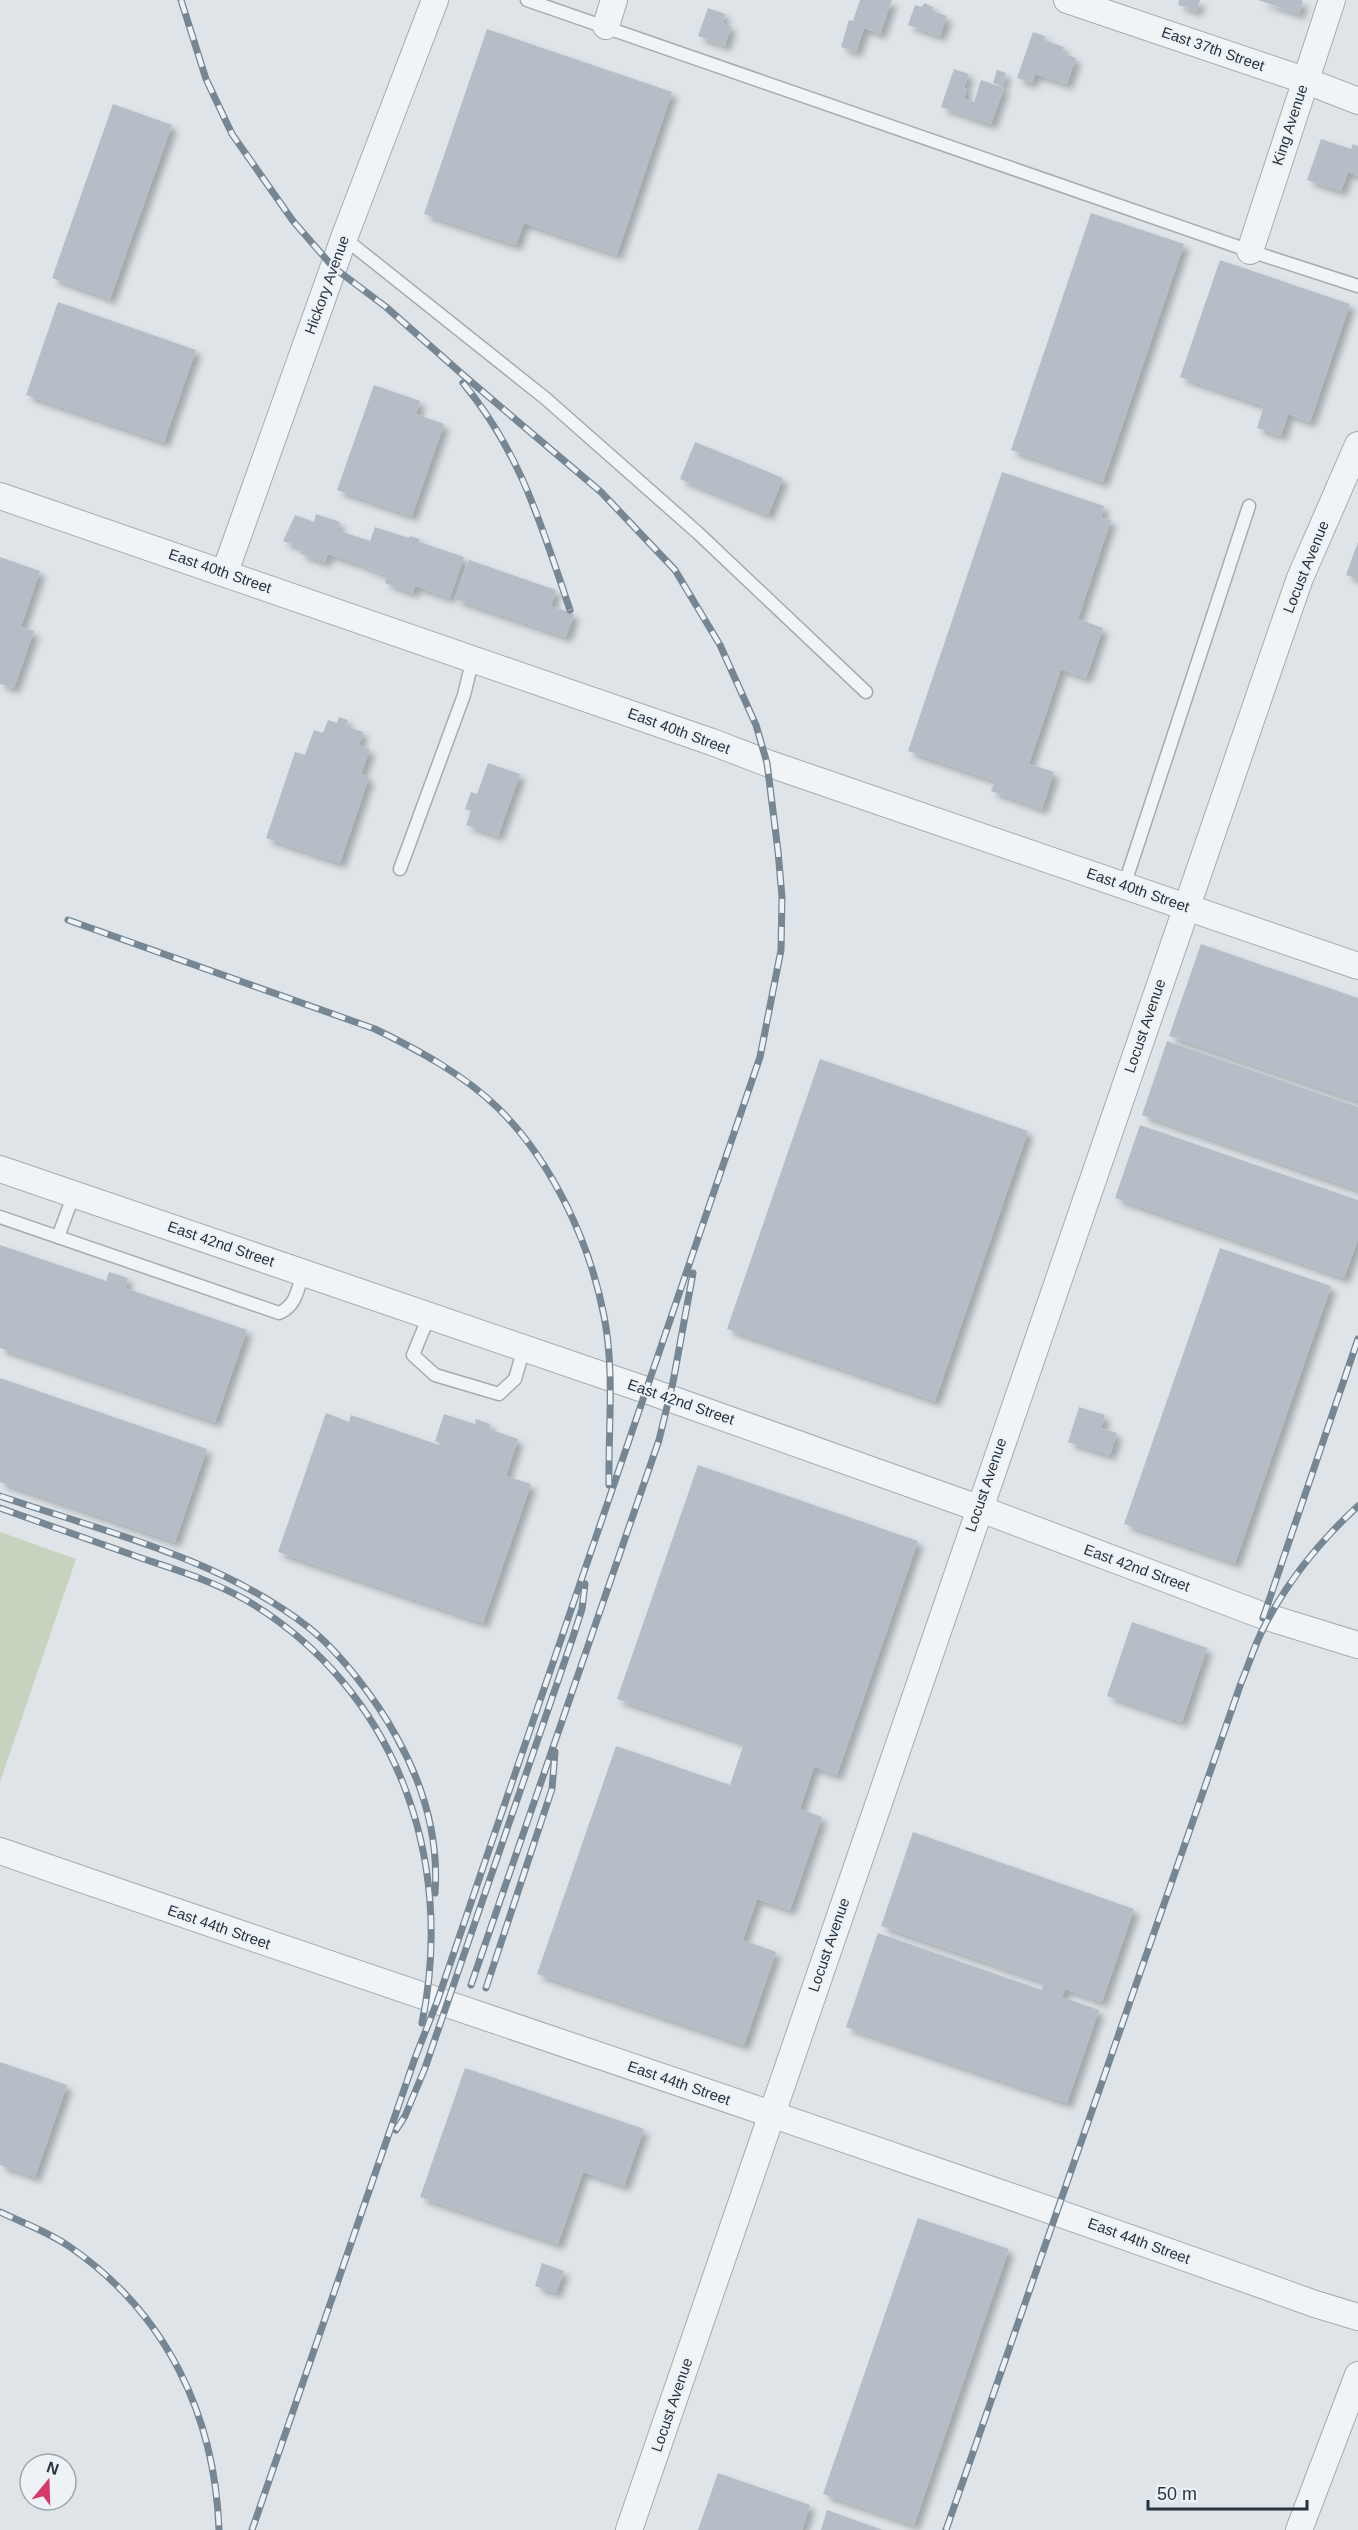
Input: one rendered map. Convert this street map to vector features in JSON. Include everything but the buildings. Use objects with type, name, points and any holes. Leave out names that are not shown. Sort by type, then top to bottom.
[{"type":"street","name":"Hickory Avenue","points":[[225,572],[344,238],[435,0]]},
{"type":"street","points":[[606,26],[614,0]]},
{"type":"street","name":"East 37th Street","points":[[1067,0],[1304,80],[1358,101]]},
{"type":"street","name":"King Avenue","points":[[1250,251],[1332,0]]},
{"type":"street","name":"Locust Avenue","points":[[629,2530],[978,1508],[1300,578],[1358,445]]},
{"type":"street","name":"East 40th Street","points":[[0,496],[1358,966]]},
{"type":"street","name":"East 42nd Street","points":[[0,1169],[524,1348],[978,1508],[1264,1616],[1358,1645]]},
{"type":"street","name":"East 44th Street","points":[[0,1851],[436,2002],[1058,2211],[1358,2317]]},
{"type":"street","points":[[1299,2530],[1358,2375]]},
{"type":"lane","points":[[527,0],[1250,251],[1358,286]]},
{"type":"lane","points":[[344,238],[545,398],[698,533],[866,692]]},
{"type":"lane","points":[[1124,886],[1249,506]]},
{"type":"lane","points":[[400,868],[460,704],[473,658]]},
{"type":"lane","points":[[58,1237],[74,1194]]},
{"type":"lane","points":[[0,1217],[279,1313],[288,1309],[294,1301],[303,1272]]},
{"type":"lane","points":[[429,1316],[413,1355],[435,1375],[499,1394],[515,1379],[524,1348]]},
{"type":"green space","points":[[0,1532],[76,1559],[0,1782]]},
{"type":"railway","points":[[181,0],[206,79],[232,134],[293,221],[333,267],[386,307],[601,492],[675,570],[720,645],[756,725],[767,763],[782,897],[781,950],[760,1057],[437,2002],[415,2058],[252,2530]]},
{"type":"railway","points":[[463,383],[483,409],[515,463],[539,519],[570,610]]},
{"type":"railway","points":[[68,920],[375,1029],[424,1054],[470,1084],[498,1108],[517,1129],[552,1178],[579,1232],[598,1288],[609,1358],[609,1485]]},
{"type":"railway","points":[[471,1985],[659,1440],[673,1382],[693,1273]]},
{"type":"railway","points":[[1263,1618],[1358,1339]]},
{"type":"railway","points":[[0,1496],[120,1535],[199,1565],[237,1582],[274,1603],[320,1637],[357,1678],[379,1708],[406,1754],[421,1792],[432,1832],[436,1872],[435,1893]]},
{"type":"railway","points":[[946,2530],[1255,1647],[1273,1610],[1294,1578],[1318,1547],[1358,1506]]},
{"type":"railway","points":[[0,1508],[195,1576],[233,1593],[298,1637],[341,1680],[376,1729],[403,1782],[421,1839],[430,1899],[430,1961],[422,2023]]},
{"type":"railway","points":[[396,2130],[405,2116],[425,2068],[573,1637],[582,1609],[585,1584]]},
{"type":"railway","points":[[486,1988],[552,1789],[555,1752]]},
{"type":"railway","points":[[0,2212],[45,2232],[70,2247],[104,2273],[133,2303],[158,2335],[179,2370],[195,2407],[208,2447],[219,2530]]}]
